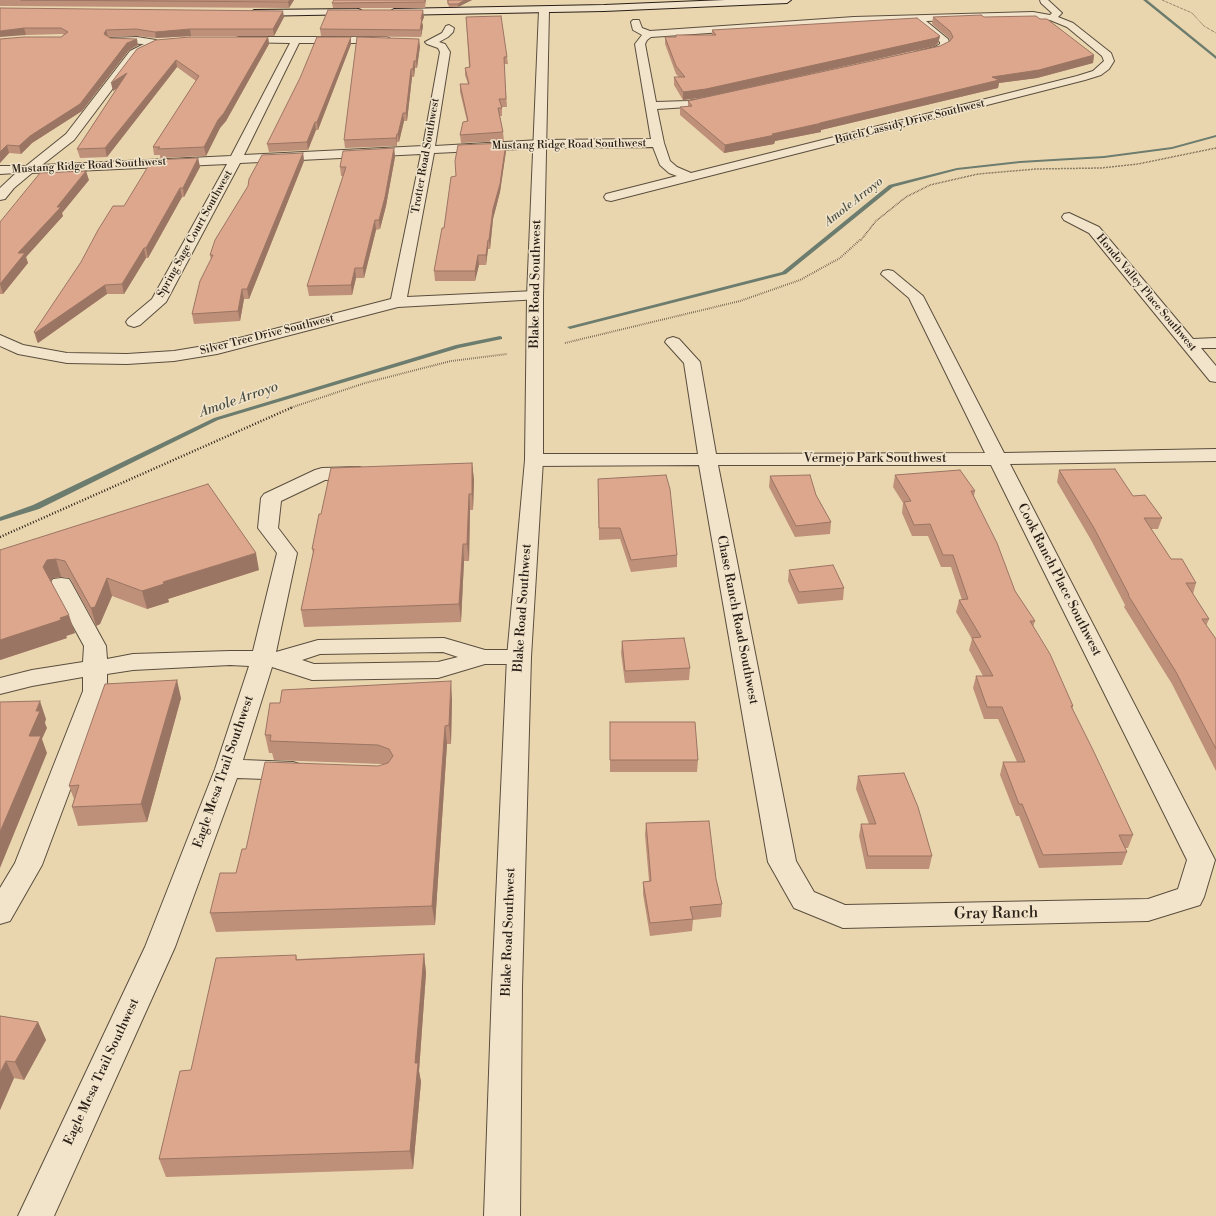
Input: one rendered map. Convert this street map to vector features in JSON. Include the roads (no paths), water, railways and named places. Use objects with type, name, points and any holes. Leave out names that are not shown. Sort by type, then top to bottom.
[{"type":"street","points":[[382,12],[544,5],[787,0]]},
{"type":"street","points":[[636,22],[638,30],[649,34],[854,20],[1026,15],[1052,18],[1057,13],[1044,1]]},
{"type":"street","name":"Blake Road Southwest","points":[[502,1216],[507,986],[519,656],[534,460],[535,296],[544,5]]},
{"type":"street","points":[[241,12],[367,12]]},
{"type":"street","points":[[908,56],[939,49],[945,45],[945,41],[916,18]]},
{"type":"street","name":"Butch Cassidy Drive Southwest","points":[[611,197],[1081,78],[1097,73],[1105,67],[1108,61],[1106,55],[1070,25],[1052,18]]},
{"type":"street","name":"Trotter Road Southwest","points":[[398,302],[428,150],[445,52],[442,46],[427,41],[445,35],[448,32],[448,28]]},
{"type":"street","points":[[649,34],[643,38],[640,44],[658,143],[664,162],[673,170],[689,177]]},
{"type":"street","points":[[112,40],[137,40],[156,43],[169,42]]},
{"type":"street","points":[[228,40],[393,40]]},
{"type":"street","name":"Spring Sage Court Southwest","points":[[134,322],[158,302],[236,160],[296,40]]},
{"type":"street","points":[[0,196],[9,185],[70,137],[134,53],[142,48],[156,43]]},
{"type":"street","points":[[652,106],[688,104],[729,96]]},
{"type":"street","name":"Mustang Ridge Road Southwest","points":[[0,170],[236,160],[540,144],[658,143]]},
{"type":"street","name":"Hondo Valley Place Southwest","points":[[1069,217],[1094,230],[1216,378]]},
{"type":"street","name":"Cook Ranch Place Southwest","points":[[888,274],[915,296],[1200,860],[1190,897]]},
{"type":"street","name":"Silver Tree Drive Southwest","points":[[0,340],[18,349],[66,358],[127,359],[174,356],[217,349],[398,302],[535,296]]},
{"type":"street","name":"Chase Ranch Road Southwest","points":[[673,342],[692,362],[708,459],[782,862],[804,900]]},
{"type":"street","points":[[1189,344],[1216,343]]},
{"type":"street","name":"Vermejo Park Southwest","points":[[534,460],[997,459],[1216,455]]},
{"type":"street","name":"Eagle Mesa Trail Southwest","points":[[36,1216],[160,947],[271,660],[287,553],[268,528],[271,498],[322,474],[382,472]]},
{"type":"street","points":[[0,913],[28,865],[95,691],[95,646],[61,584]]},
{"type":"street","points":[[271,660],[318,647],[444,645],[484,657]]},
{"type":"street","points":[[369,671],[373,646]]},
{"type":"street","points":[[0,686],[32,678],[133,662],[230,658],[271,660],[312,672],[438,670],[484,657],[519,656]]},
{"type":"street","points":[[228,769],[312,772]]},
{"type":"street","name":"Gray Ranch","points":[[804,900],[843,917],[1148,910],[1190,897]]},
{"type":"waterway","name":"Amole Arroyo","points":[[1145,0],[1216,58]]},
{"type":"waterway","name":"Amole Arroyo","points":[[570,327],[784,273],[891,186],[957,169],[1020,162],[1104,157],[1172,148],[1216,136]]},
{"type":"waterway","name":"Amole Arroyo","points":[[0,519],[36,507],[216,419],[458,346],[500,338]]}]
